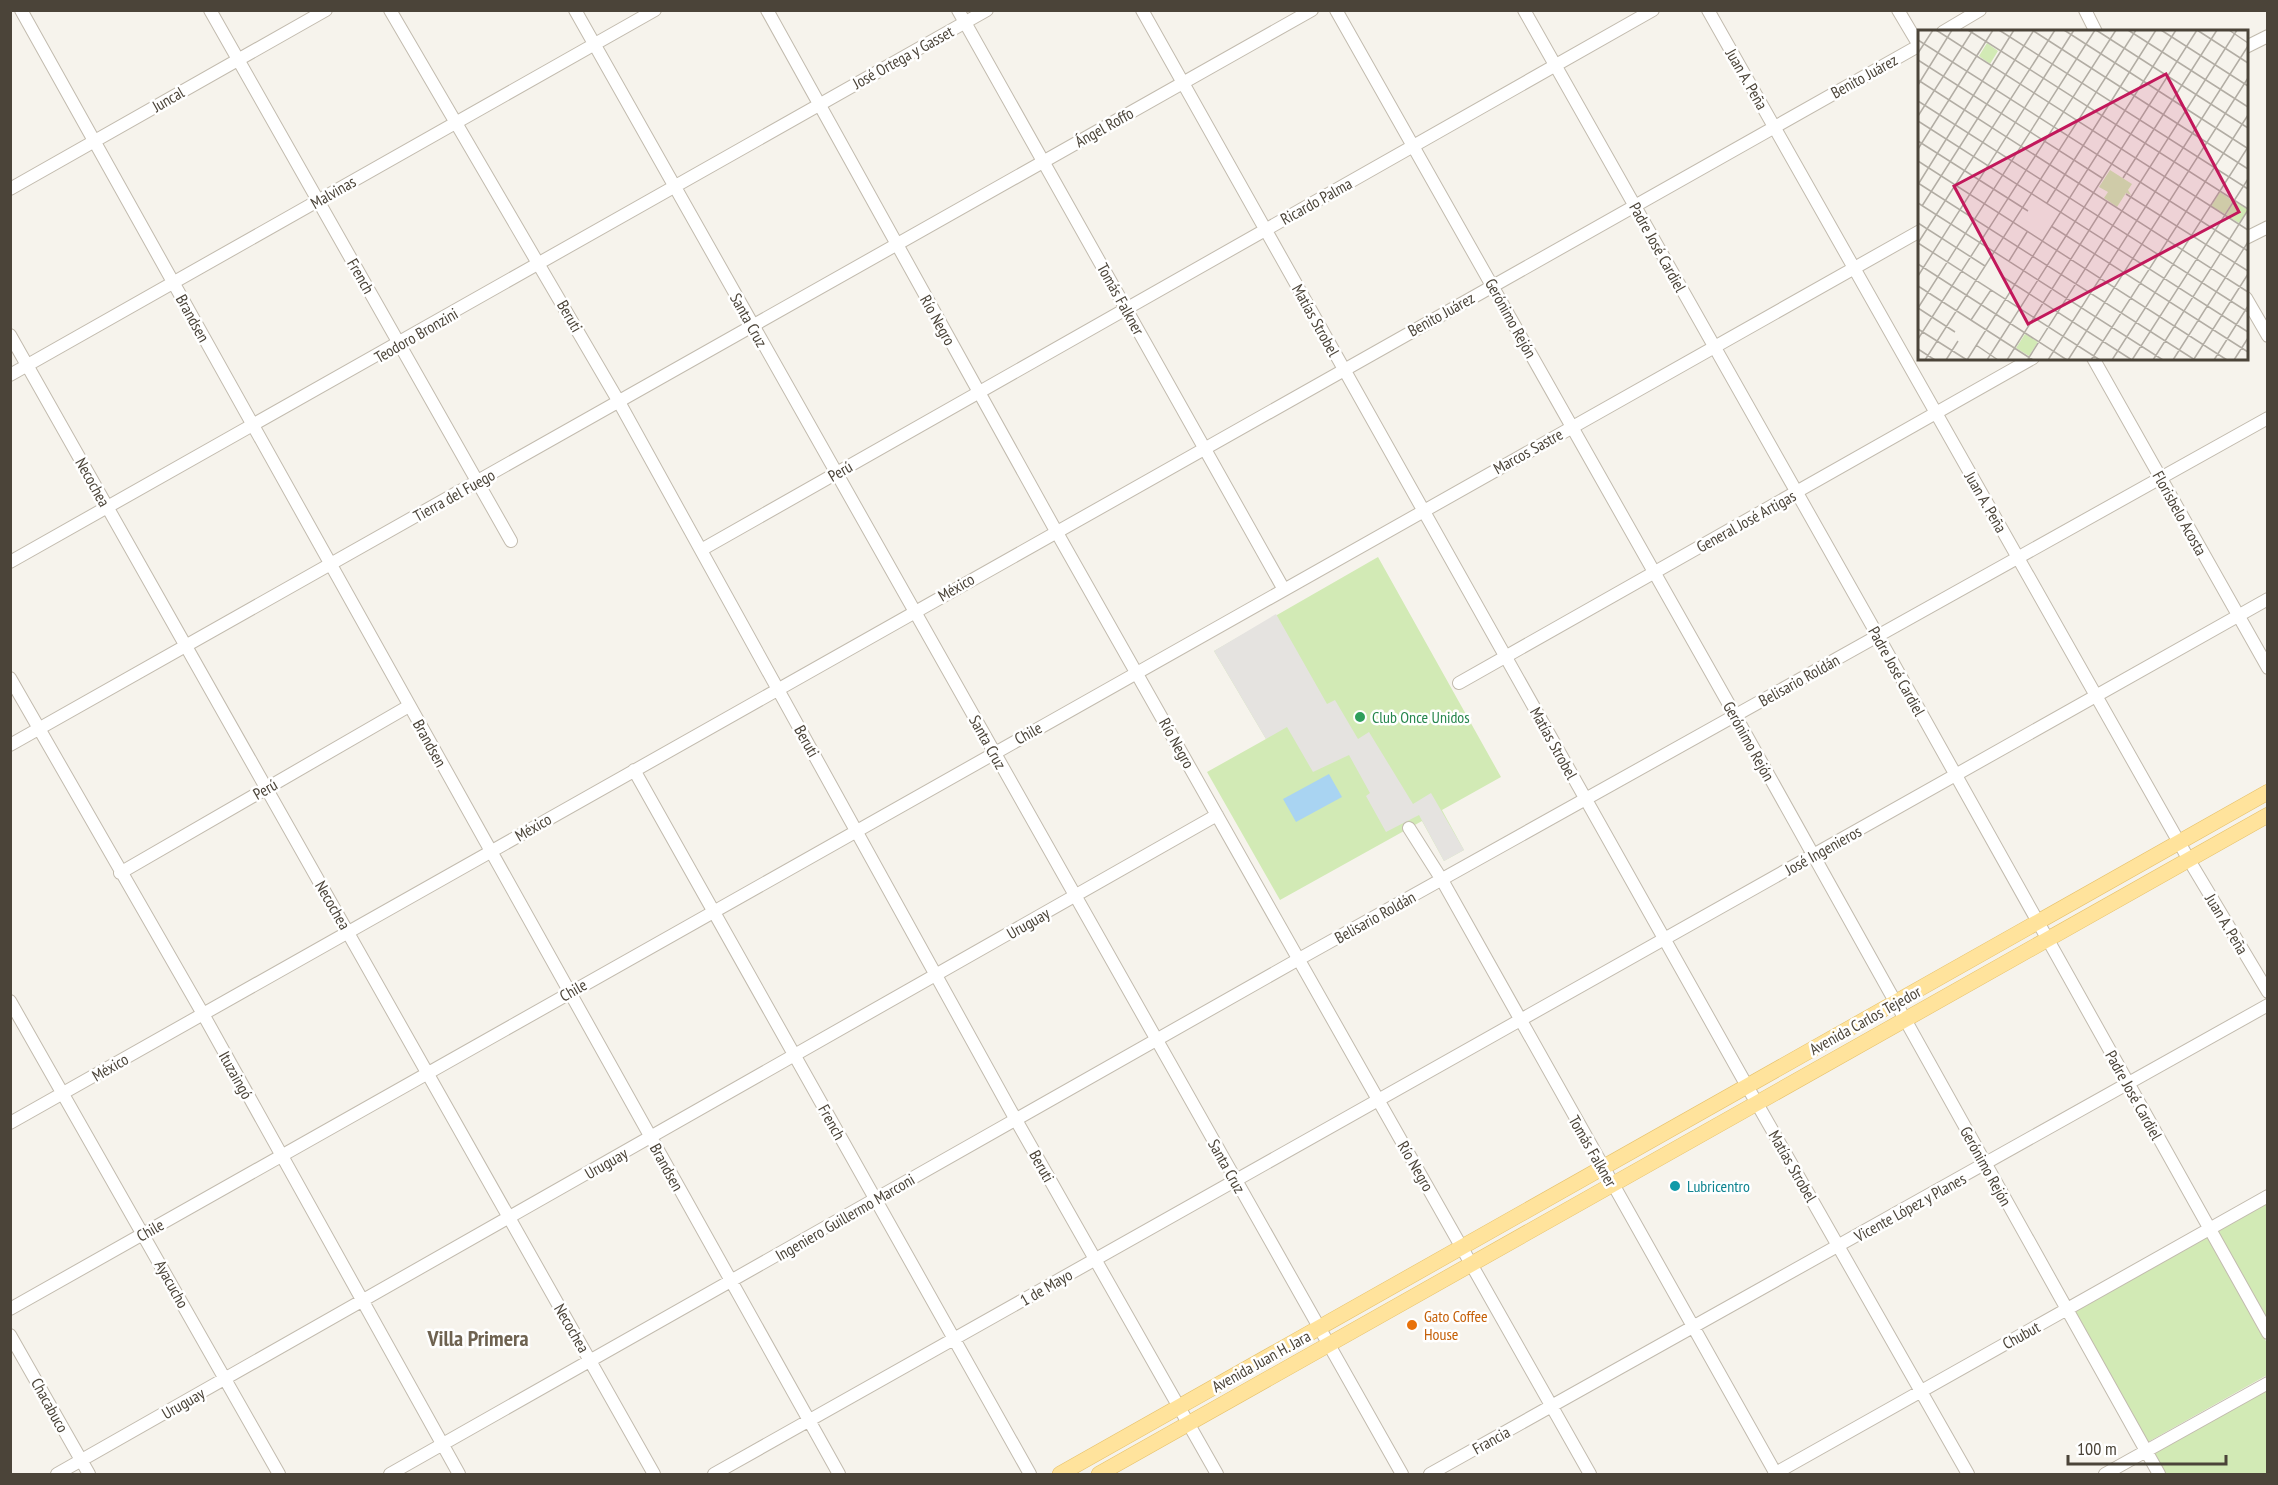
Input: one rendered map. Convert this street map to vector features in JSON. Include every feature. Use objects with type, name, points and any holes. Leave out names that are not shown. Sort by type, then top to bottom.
[{"type":"main road","name":"Avenida Carlos Tejedor","points":[[1463,1247],[2268,792]]},
{"type":"main road","name":"Avenida Carlos Tejedor","points":[[1472,1263],[2268,816]]},
{"type":"main road","name":"Avenida Juan H. Jara","points":[[1060,1474],[1463,1247]]},
{"type":"main road","name":"Avenida Juan H. Jara","points":[[1100,1474],[1472,1263]]},
{"type":"street","name":"Brandsen","points":[[21,10],[839,1474]]},
{"type":"street","name":"French","points":[[210,10],[511,541]]},
{"type":"street","name":"Juncal","points":[[10,189],[326,10]]},
{"type":"street","name":"Beruti","points":[[390,10],[620,402],[936,975],[1217,1474]]},
{"type":"street","name":"Santa Cruz","points":[[575,10],[1402,1474]]},
{"type":"street","name":"Malvinas","points":[[10,375],[655,10]]},
{"type":"street","name":"Río Negro","points":[[766,10],[1056,531],[1590,1474]]},
{"type":"street","name":"Tomás Falkner","points":[[958,10],[1283,588]]},
{"type":"street","name":"José Ortega y Gasset","points":[[819,104],[987,10]]},
{"type":"street","name":"Matías Strobel","points":[[1142,10],[1756,1103],[1968,1474]]},
{"type":"street","name":"Ángel Roffo","points":[[897,244],[1312,10]]},
{"type":"street","name":"Gerónimo Rejón","points":[[1336,10],[1412,147],[1493,285],[1570,428],[1735,716],[2159,1474]]},
{"type":"street","name":"Padre José Cardiel","points":[[1524,10],[2268,1333]]},
{"type":"street","name":"Ricardo Palma","points":[[978,392],[1653,10]]},
{"type":"street","name":"Juan A. Peña","points":[[1708,10],[2189,860],[2268,992]]},
{"type":"street","points":[[1898,10],[1918,44]]},
{"type":"street","points":[[1946,30],[1980,10]]},
{"type":"street","points":[[2085,10],[2096,30]]},
{"type":"street","points":[[2248,46],[2268,36]]},
{"type":"street","name":"Benito Juárez","points":[[1056,531],[1918,47]]},
{"type":"street","name":"Teodoro Bronzini","points":[[10,562],[400,345],[819,104]]},
{"type":"street","points":[[2248,237],[2268,227]]},
{"type":"street","name":"Marcos Sastre","points":[[1136,672],[1918,232]]},
{"type":"street","name":"Tierra del Fuego","points":[[10,745],[897,244]]},
{"type":"street","points":[[2248,300],[2268,336]]},
{"type":"street","name":"Necochea","points":[[10,335],[654,1474]]},
{"type":"street","name":"General José Artigas","points":[[1459,683],[2029,360]]},
{"type":"street","name":"Florisbelo Acosta","points":[[2094,360],[2268,668]]},
{"type":"street","name":"Perú","points":[[701,550],[978,392]]},
{"type":"street","name":"Belisario Roldán","points":[[1299,960],[2268,418]]},
{"type":"street","name":"México","points":[[10,1123],[1056,531]]},
{"type":"street","name":"José Ingenieros","points":[[1378,1099],[2268,599]]},
{"type":"street","name":"Chile","points":[[10,1309],[1136,672]]},
{"type":"street","name":"Ituzaingó","points":[[10,678],[203,1014],[459,1474]]},
{"type":"street","name":"Perú","points":[[120,873],[409,706]]},
{"type":"street","name":"French","points":[[634,770],[1030,1474]]},
{"type":"street","name":"Uruguay","points":[[57,1474],[1217,815]]},
{"type":"street","name":"Tomás Falkner","points":[[1409,828],[1442,880],[1775,1474]]},
{"type":"street","name":"Ingeniero Guillermo Marconi","points":[[390,1474],[1299,960]]},
{"type":"street","name":"Ayacucho","points":[[10,1001],[279,1474]]},
{"type":"street","name":"Vicente López y Planes","points":[[1551,1406],[1694,1329],[2268,1005]]},
{"type":"street","name":"1 de Mayo","points":[[714,1474],[1378,1099]]},
{"type":"street","name":"Chubut","points":[[1775,1474],[2268,1196]]},
{"type":"street","name":"Chacabuco","points":[[10,1335],[89,1474]]},
{"type":"street","points":[[2105,1474],[2268,1383]]},
{"type":"street","name":"Francia","points":[[1430,1474],[1551,1406]]},
{"type":"green space","name":"Club Once Unidos","points":[[1378,557],[1501,777],[1442,810],[1464,850],[1444,861],[1422,821],[1280,900],[1207,772],[1266,739],[1214,651]]},
{"type":"green space","points":[[2267,1202],[2267,1320],[2216,1231]]},
{"type":"green space","points":[[2207,1236],[2267,1343],[2267,1375],[2148,1442],[2073,1312]]},
{"type":"green space","points":[[2267,1388],[2267,1474],[2164,1474],[2152,1454]]},
{"type":"shaded area","points":[[1276,614],[1327,704],[1335,700],[1358,739],[1369,732],[1413,804],[1431,793],[1464,850],[1444,861],[1419,815],[1386,832],[1366,796],[1370,793],[1349,755],[1313,772],[1287,727],[1266,739],[1214,651]]},
{"type":"water","points":[[1329,774],[1342,797],[1296,822],[1283,799]]},
{"type":"place","name":"Club Once Unidos","points":[[1360,717]]},
{"type":"place","name":"Lubricentro","points":[[1675,1186]]},
{"type":"place","name":"Gato Coffee House","points":[[1412,1325]]},
{"type":"district","name":"Villa Primera","points":[[478,1338]]}]
